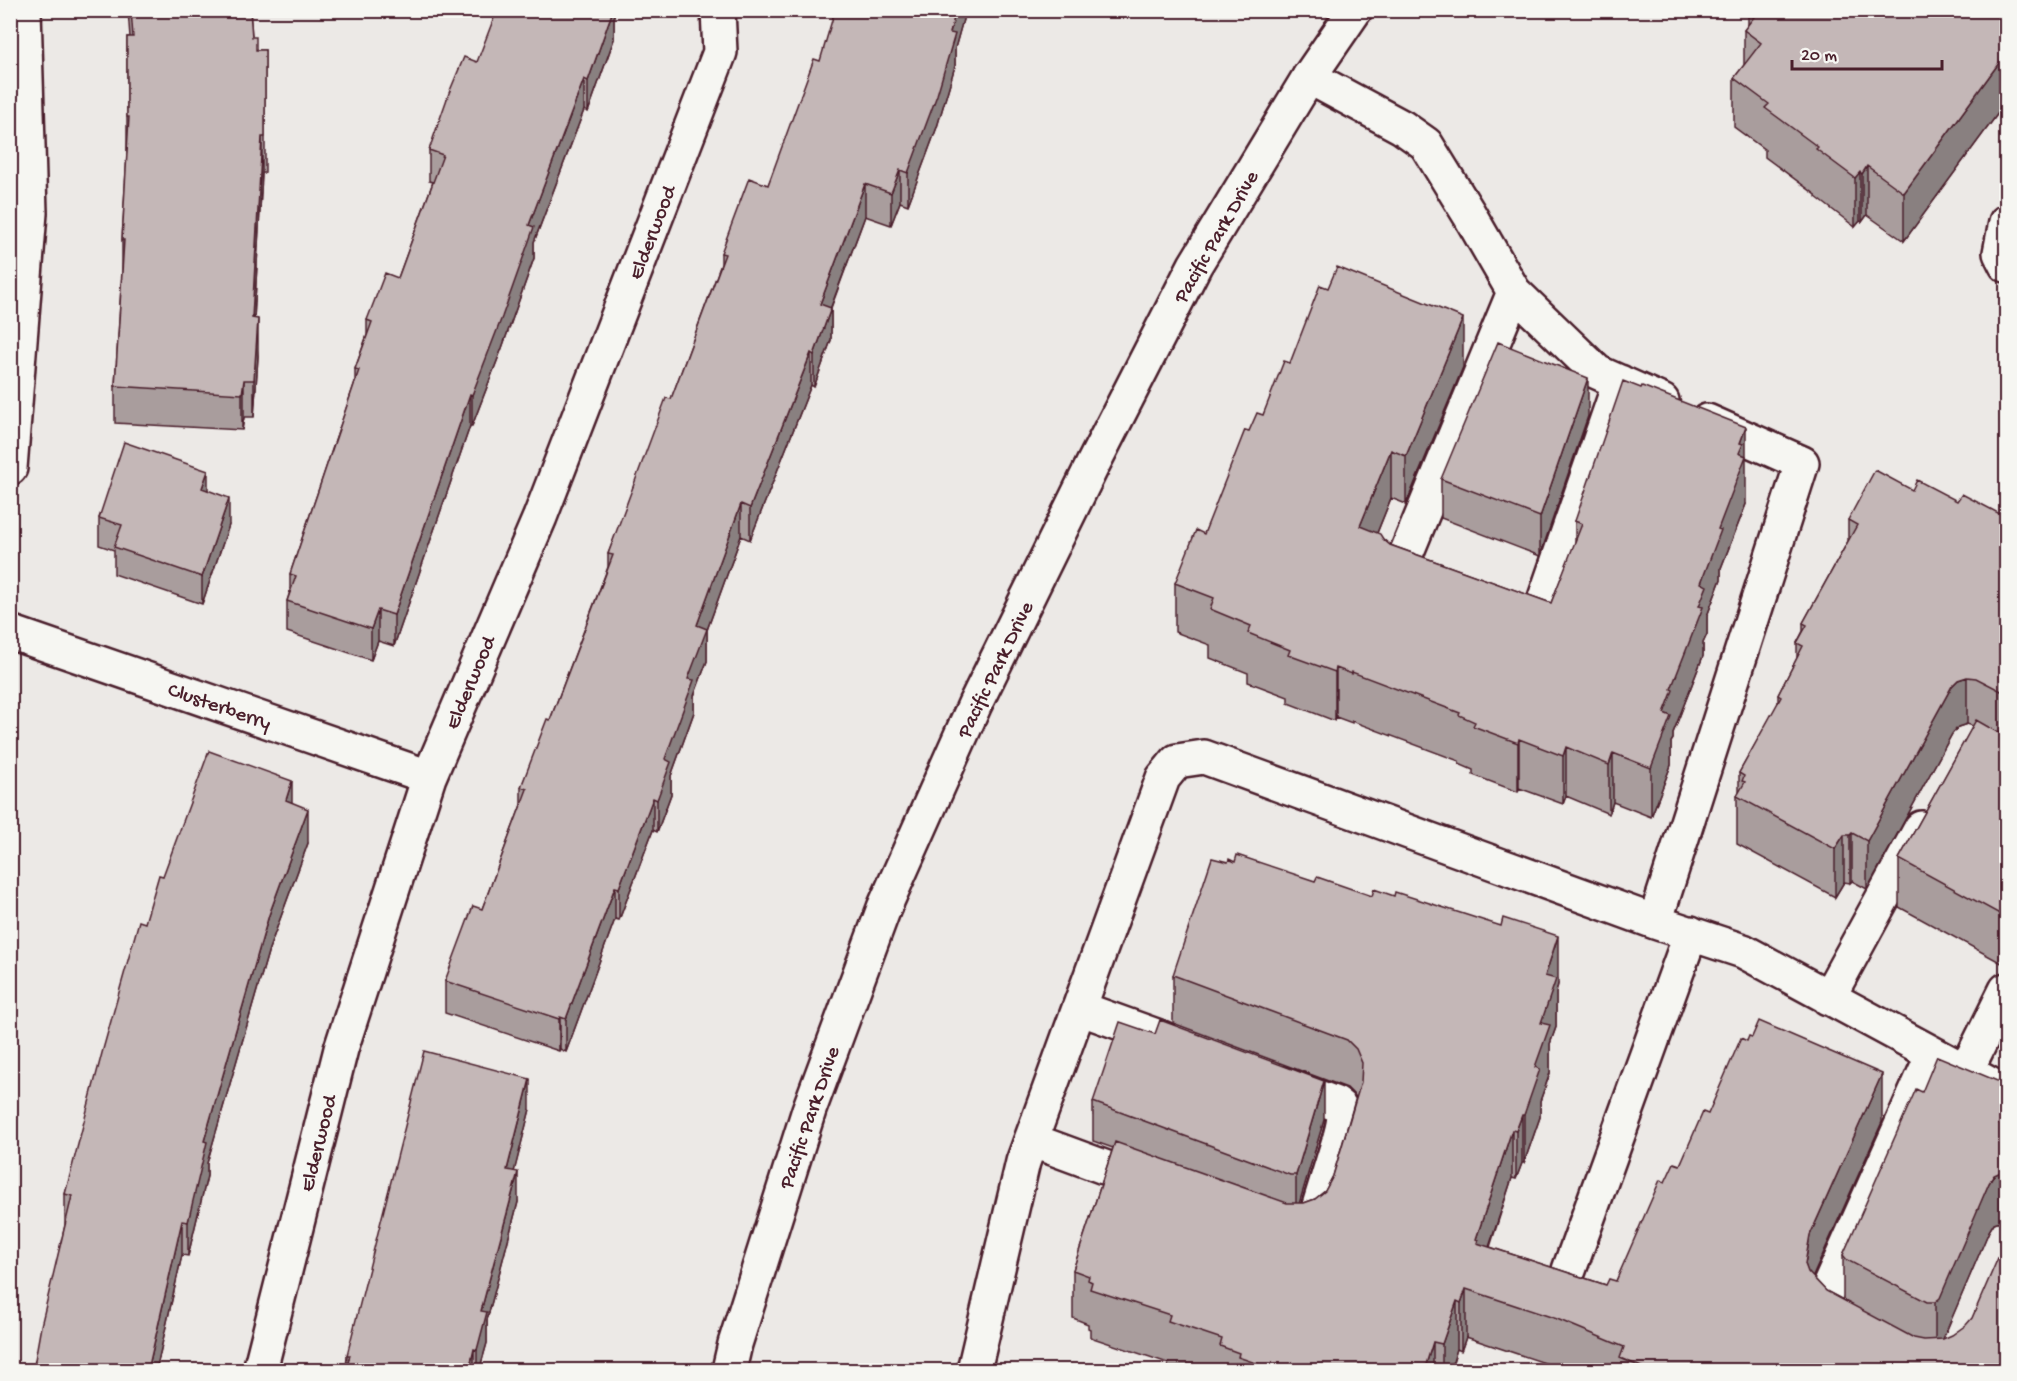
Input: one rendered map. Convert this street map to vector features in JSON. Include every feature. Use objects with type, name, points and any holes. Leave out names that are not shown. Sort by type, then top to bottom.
[{"type":"street","points":[[10,468],[30,213],[24,10]]},
{"type":"street","name":"Elderwood","points":[[260,1371],[341,1049],[429,777],[540,517],[687,141],[720,52],[718,10]]},
{"type":"street","name":"Pacific Park Drive","points":[[729,1371],[735,1344],[809,1110],[884,908],[970,715],[1093,464],[1195,266],[1309,77],[1354,10]]},
{"type":"street","points":[[1309,77],[1402,127],[1426,144],[1470,214],[1514,292],[1597,372],[1802,463],[1655,922]]},
{"type":"street","points":[[1440,592],[1397,576],[1514,292]]},
{"type":"street","points":[[1493,611],[1535,627],[1620,382]]},
{"type":"street","name":"Clusterberry","points":[[10,632],[429,777]]},
{"type":"street","points":[[974,1371],[1023,1162],[1163,778],[1177,761],[1204,757],[1655,922],[1743,951],[2007,1093]]},
{"type":"street","points":[[1828,998],[1934,804]]},
{"type":"street","points":[[1569,1270],[1691,933]]},
{"type":"street","points":[[1966,1071],[2007,990]]},
{"type":"street","points":[[1079,1008],[1191,1049]]},
{"type":"street","points":[[1865,1339],[1835,1323],[1823,1308],[1827,1291],[1933,1054]]},
{"type":"street","points":[[1258,1074],[1340,1106],[1344,1119],[1313,1226],[1306,1232],[1295,1234],[1275,1229]]},
{"type":"street","points":[[1031,1140],[1175,1193]]},
{"type":"building","points":[[131,10],[250,10],[252,37],[256,37],[256,50],[265,50],[265,137],[262,137],[252,318],[258,319],[254,380],[244,380],[242,394],[115,386],[129,117],[127,117],[127,37],[133,37]]},
{"type":"building","points":[[497,10],[613,10],[588,81],[584,79],[529,225],[534,227],[502,317],[472,395],[470,394],[394,615],[378,610],[371,629],[287,601],[296,576],[290,574],[359,370],[355,369],[372,322],[367,320],[385,273],[398,278],[443,155],[429,150],[449,93],[464,57],[477,62]]},
{"type":"building","points":[[835,10],[956,10],[950,33],[955,34],[937,95],[908,173],[900,170],[891,193],[865,184],[820,304],[831,308],[814,355],[811,353],[750,508],[741,504],[697,625],[707,629],[688,679],[694,680],[665,759],[671,762],[657,800],[653,798],[619,888],[615,887],[566,1019],[560,1017],[559,1019],[445,981],[473,906],[482,909],[527,789],[521,787],[547,719],[550,720],[613,555],[608,554],[666,398],[671,399],[725,254],[721,253],[749,178],[768,185],[814,59],[820,61]]},
{"type":"building","points":[[1749,10],[2007,10],[2007,52],[1904,193],[1867,166],[1862,174],[1860,172],[1855,178],[1765,108],[1769,104],[1734,78],[1761,43],[1744,30],[1754,17],[1748,13]]},
{"type":"building","points":[[1337,267],[1463,318],[1406,456],[1391,450],[1360,526],[1380,534],[1390,545],[1551,603],[1582,524],[1575,521],[1623,381],[1641,388],[1642,386],[1746,427],[1739,453],[1746,456],[1718,529],[1721,530],[1701,583],[1707,586],[1699,606],[1703,607],[1671,689],[1673,690],[1664,713],[1671,716],[1651,768],[1613,753],[1609,765],[1566,747],[1563,756],[1519,739],[1518,743],[1473,726],[1475,722],[1459,715],[1460,713],[1352,672],[1352,674],[1336,668],[1335,672],[1288,655],[1290,650],[1248,633],[1251,626],[1210,609],[1214,598],[1175,583],[1196,530],[1204,534],[1245,430],[1249,431],[1257,413],[1263,415],[1284,361],[1290,363],[1320,285],[1328,288]]},
{"type":"building","points":[[1498,342],[1588,378],[1540,517],[1441,479]]},
{"type":"building","points":[[124,442],[208,471],[202,488],[229,498],[202,577],[114,547],[122,525],[99,518]]},
{"type":"building","points":[[1875,470],[1912,490],[1917,480],[1957,501],[1962,494],[2000,514],[2002,511],[2007,513],[2007,694],[1976,678],[1967,677],[1958,680],[1952,686],[1867,841],[1852,833],[1844,835],[1835,849],[1737,796],[1745,782],[1742,781],[1744,776],[1739,773],[1781,697],[1778,695],[1803,646],[1797,643],[1807,625],[1803,623],[1857,525],[1848,520]]},
{"type":"building","points":[[1976,720],[1997,732],[2007,734],[2007,918],[1899,859]]},
{"type":"building","points":[[209,751],[292,781],[286,800],[308,809],[269,915],[204,1141],[207,1142],[188,1222],[182,1221],[149,1366],[154,1367],[154,1371],[33,1371],[41,1326],[72,1196],[65,1194],[139,921],[145,923],[159,875],[163,876]]},
{"type":"building","points":[[1237,855],[1315,881],[1317,877],[1372,896],[1374,889],[1394,896],[1395,892],[1501,926],[1503,918],[1558,936],[1545,976],[1556,979],[1541,1023],[1550,1025],[1535,1067],[1540,1069],[1524,1115],[1516,1131],[1512,1130],[1476,1239],[1477,1243],[1606,1285],[1609,1279],[1616,1281],[1660,1180],[1665,1182],[1674,1163],[1680,1165],[1703,1112],[1708,1114],[1741,1038],[1747,1041],[1749,1036],[1752,1037],[1759,1021],[1882,1074],[1810,1235],[1805,1264],[1808,1272],[1826,1291],[1914,1338],[1943,1339],[1966,1325],[1972,1318],[2007,1237],[2007,1371],[1651,1371],[1620,1358],[1624,1347],[1557,1319],[1466,1289],[1461,1303],[1457,1301],[1442,1344],[1433,1342],[1424,1371],[1279,1371],[1238,1357],[1239,1353],[1220,1346],[1222,1339],[1168,1321],[1170,1315],[1090,1289],[1092,1282],[1088,1280],[1089,1276],[1073,1270],[1115,1142],[1287,1203],[1304,1203],[1315,1199],[1325,1191],[1333,1176],[1361,1082],[1362,1063],[1356,1049],[1347,1040],[1173,975],[1212,858],[1228,862],[1229,859],[1235,862]]},
{"type":"building","points":[[1160,1020],[1324,1081],[1296,1175],[1290,1175],[1093,1102],[1120,1022],[1155,1034]]},
{"type":"building","points":[[424,1051],[530,1079],[507,1170],[518,1172],[481,1311],[487,1312],[469,1371],[346,1371],[350,1355],[347,1355]]},
{"type":"building","points":[[1937,1056],[2007,1085],[2007,1106],[1999,1124],[2007,1127],[2007,1172],[2003,1171],[1994,1175],[1989,1183],[1940,1298],[1935,1302],[1927,1302],[1847,1260],[1843,1255],[1916,1089],[1922,1092]]}]
